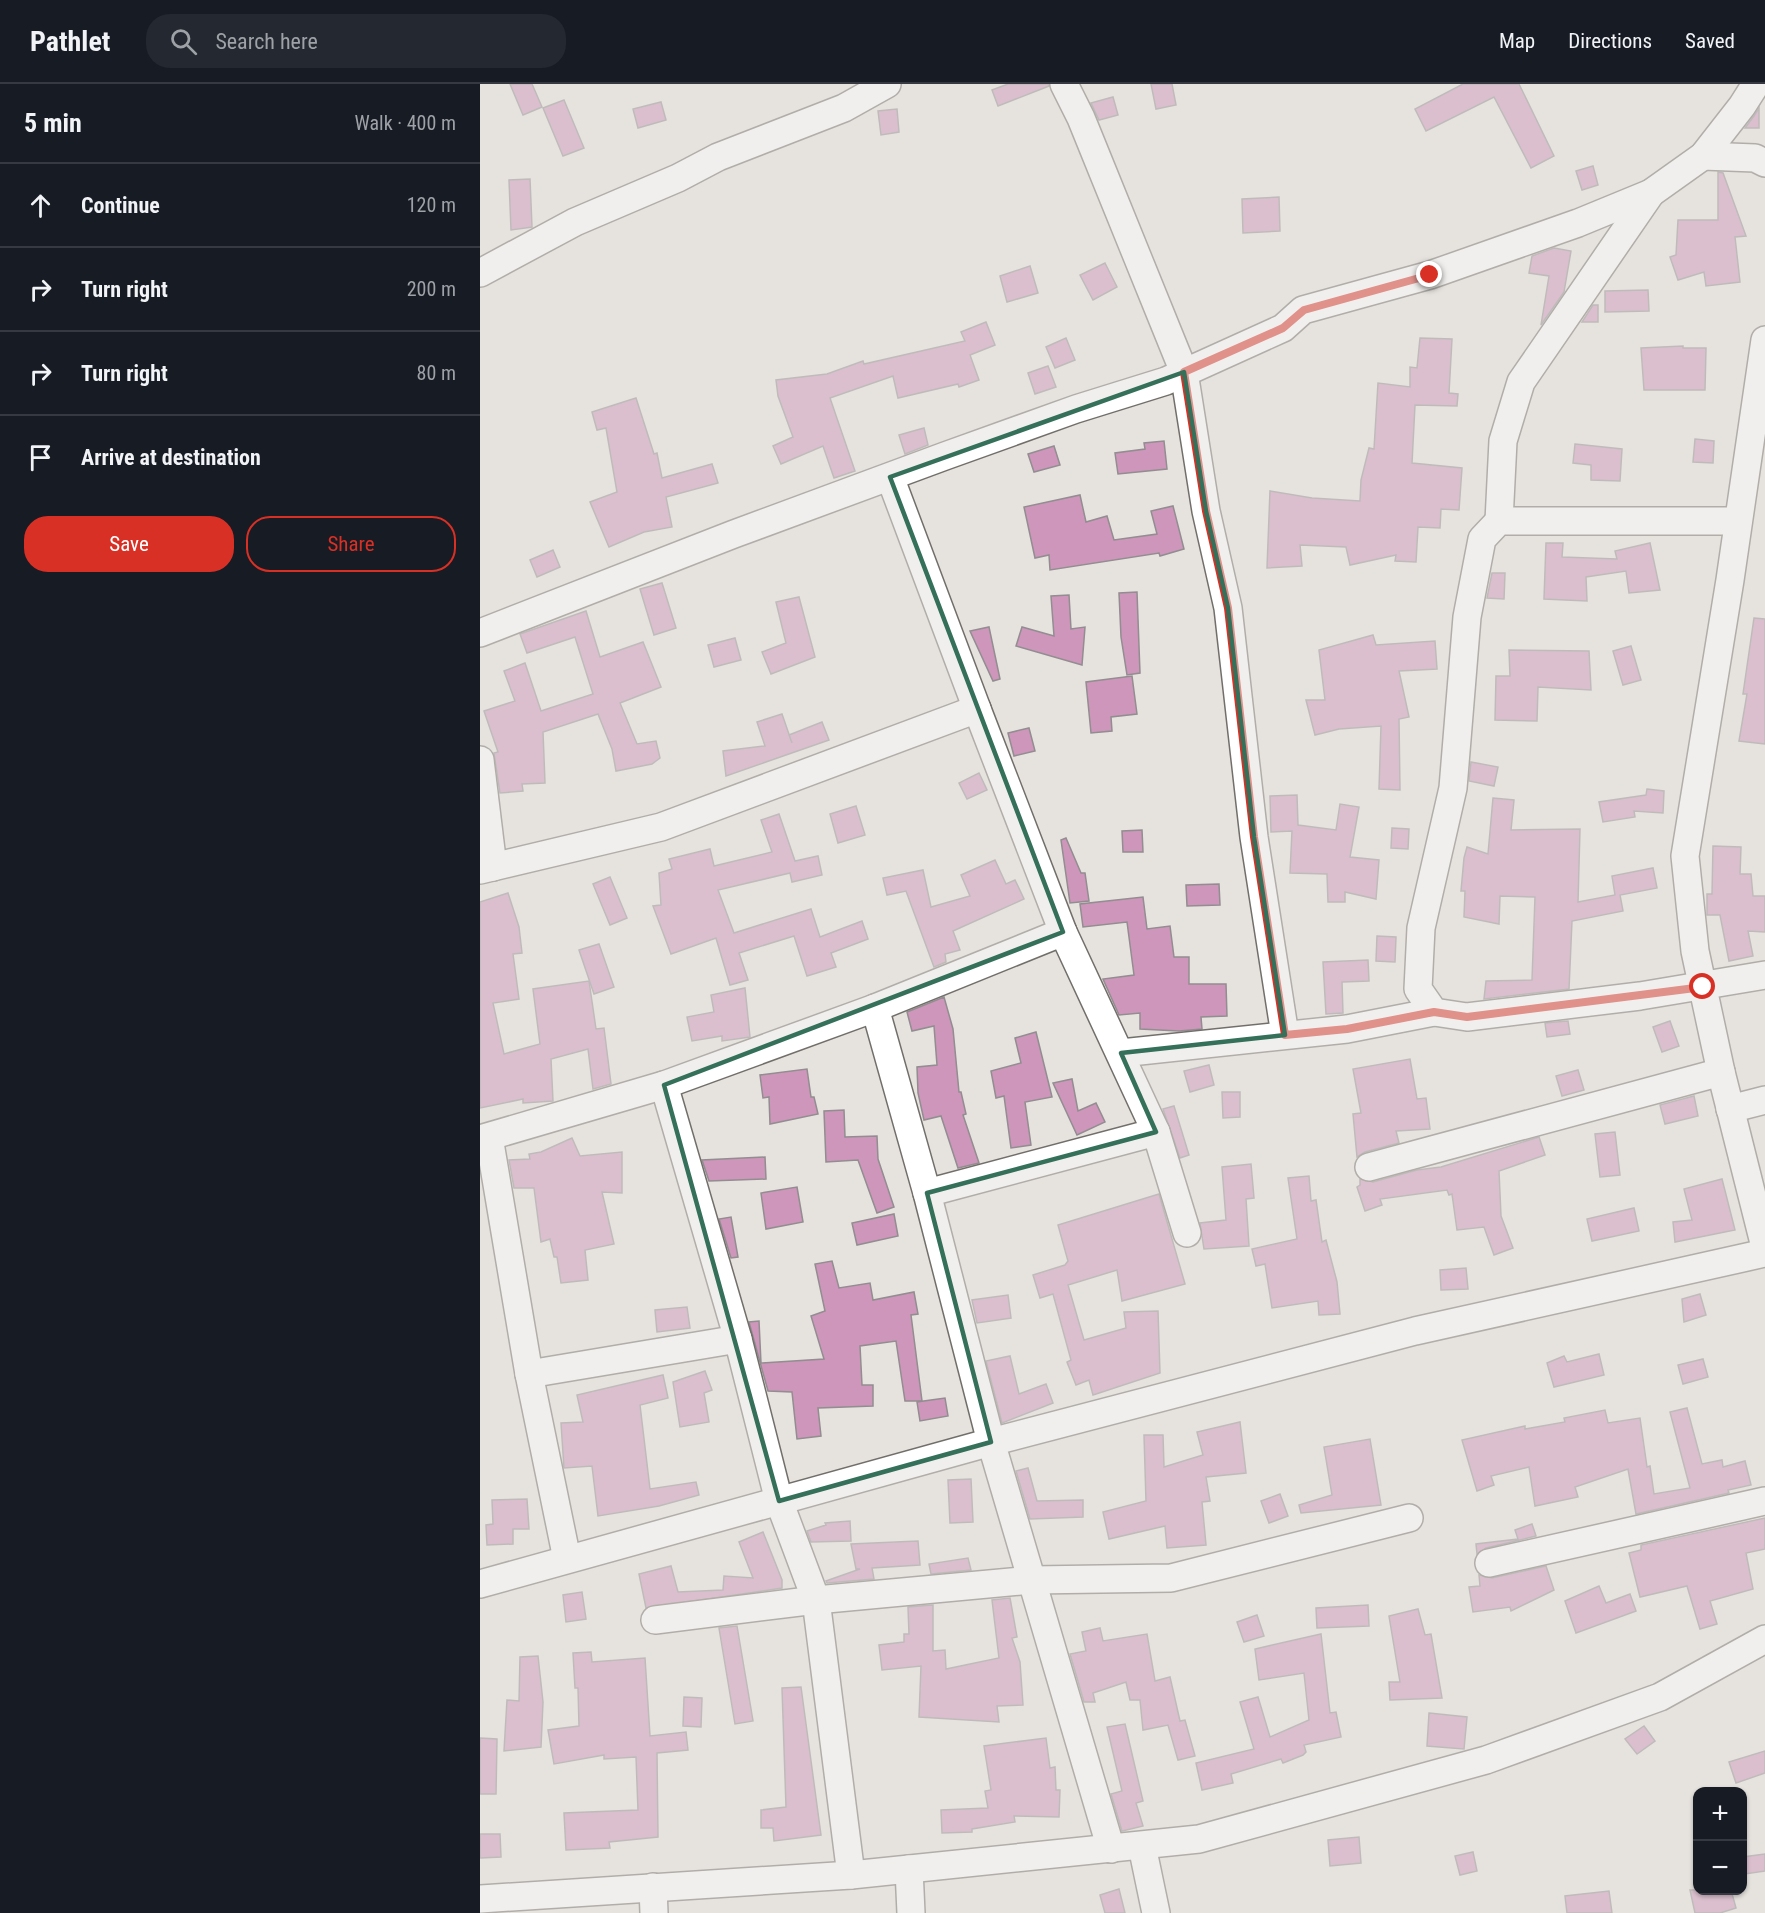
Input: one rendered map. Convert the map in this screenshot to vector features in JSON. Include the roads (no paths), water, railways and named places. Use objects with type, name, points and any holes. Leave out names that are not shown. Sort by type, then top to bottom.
[{"type":"street","points":[[480,273],[575,222],[678,178],[718,157],[844,108],[887,84]]},
{"type":"street","points":[[1064,84],[1090,140],[1184,372],[1206,511],[1228,608],[1254,837],[1285,1035]]},
{"type":"street","points":[[480,633],[890,477],[1184,372],[1283,328],[1304,310],[1430,275],[1578,223],[1651,193],[1702,156],[1742,106],[1756,84]]},
{"type":"street","points":[[1702,156],[1755,158],[1765,163]]},
{"type":"street","points":[[1434,1012],[1418,989],[1421,928],[1453,788],[1467,617],[1482,539],[1499,521],[1503,441],[1521,382],[1651,193]]},
{"type":"street","points":[[1765,340],[1685,856],[1695,951],[1721,1072],[1765,1247]]},
{"type":"street","points":[[890,477],[1063,932],[1156,1132],[1187,1233]]},
{"type":"street","points":[[1499,521],[1738,521]]},
{"type":"street","points":[[480,760],[486,868],[661,827],[977,709]]},
{"type":"street","points":[[567,1559],[528,1374],[484,1138],[664,1085],[875,1008],[1063,932]]},
{"type":"street","points":[[1121,1053],[1347,1029],[1434,1012],[1467,1017],[1703,987],[1765,975]]},
{"type":"street","points":[[875,1008],[927,1193],[991,1442],[1112,1849]]},
{"type":"street","points":[[1369,1167],[1721,1072]]},
{"type":"street","points":[[664,1085],[738,1339],[779,1501],[816,1600],[851,1875]]},
{"type":"street","points":[[1730,1109],[1765,1100]]},
{"type":"street","points":[[927,1193],[1156,1132]]},
{"type":"street","points":[[480,1584],[991,1442],[1415,1331],[1765,1253]]},
{"type":"street","points":[[528,1374],[738,1339]]},
{"type":"street","points":[[1490,1563],[1765,1501]]},
{"type":"street","points":[[655,1620],[816,1600],[1032,1580],[1171,1578],[1409,1518]]},
{"type":"street","points":[[480,1899],[653,1900],[851,1875],[1199,1839],[1486,1760],[1526,1746],[1660,1697],[1765,1639]]},
{"type":"street","points":[[1142,1846],[1156,1913]]},
{"type":"street","points":[[909,1869],[911,1913]]}]
